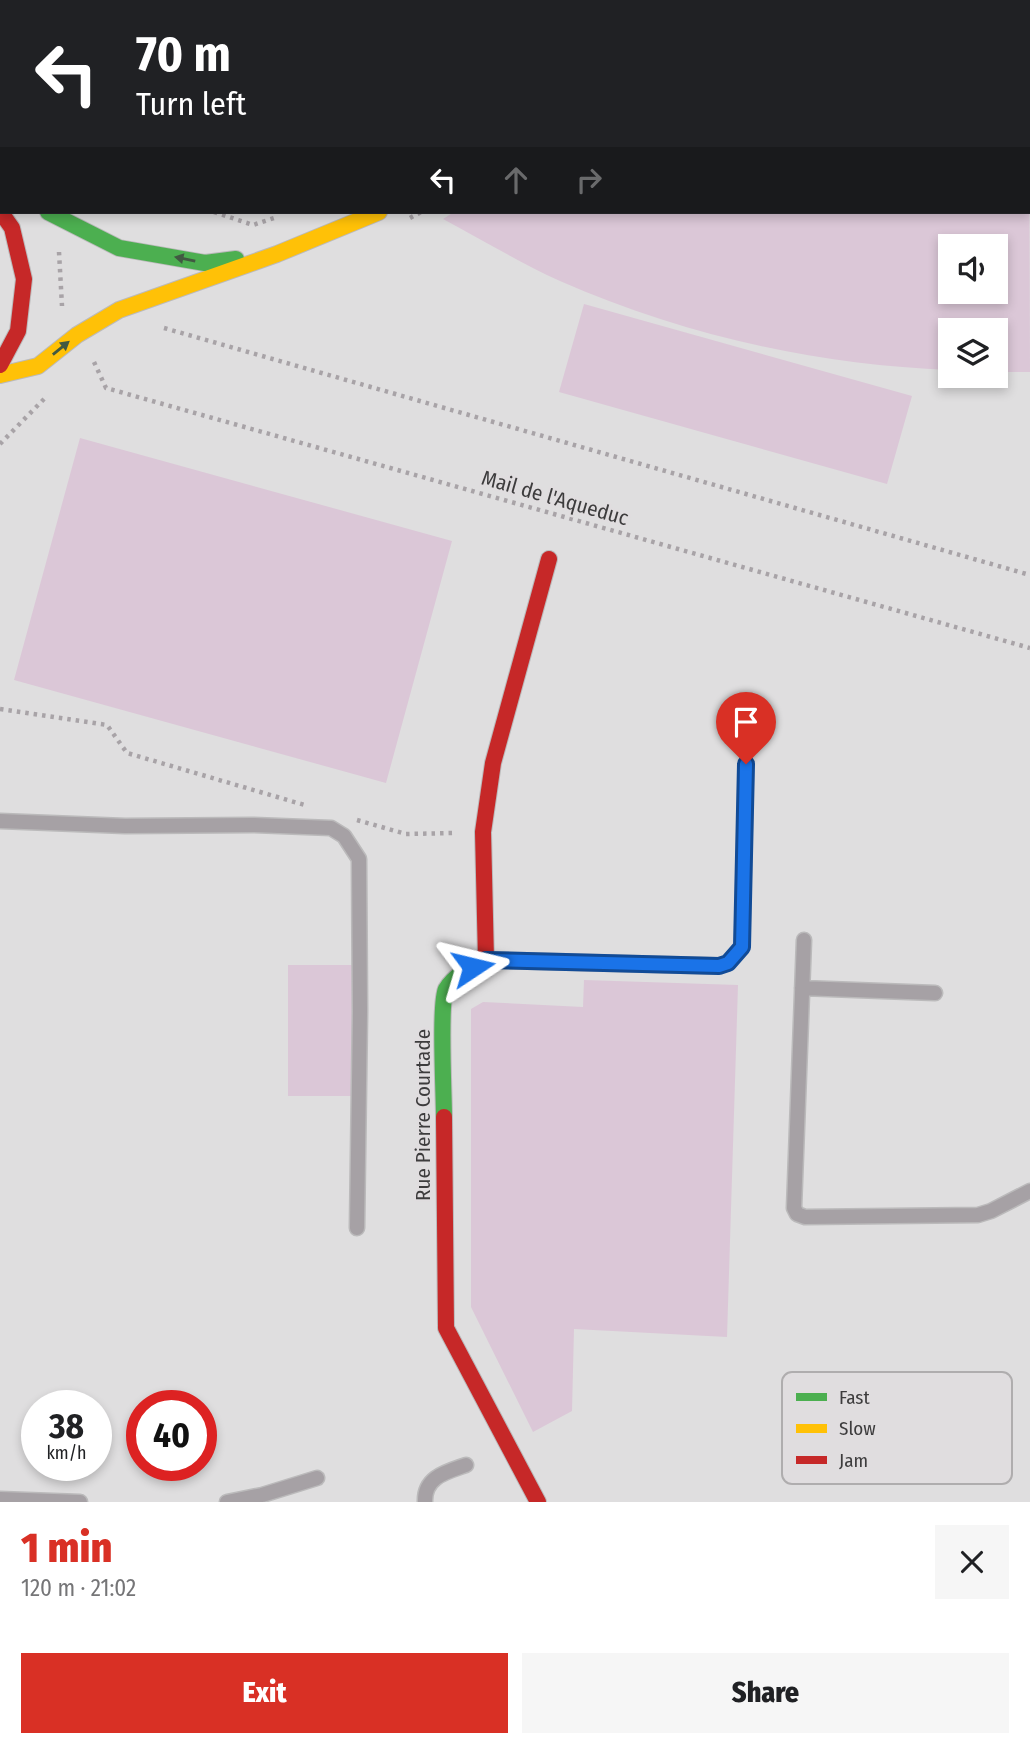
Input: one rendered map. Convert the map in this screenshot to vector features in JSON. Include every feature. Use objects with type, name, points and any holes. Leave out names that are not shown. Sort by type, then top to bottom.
[{"type":"street","points":[[0,365],[18,331],[24,279],[12,228],[2,214]]},
{"type":"street","points":[[51,214],[120,248],[205,263],[277,254]]},
{"type":"street","points":[[0,375],[38,366],[77,335],[118,310],[277,254],[374,214]]},
{"type":"street","points":[[550,559],[493,763],[483,832],[486,960],[719,966]]},
{"type":"street","name":"Rue Pierre Courtade","points":[[486,960],[460,973],[447,985],[443,997],[446,1328],[538,1502]]},
{"type":"lane","points":[[719,966],[728,963],[742,947],[746,764]]},
{"type":"lane","points":[[0,821],[125,826],[331,828],[344,836],[359,859],[357,1228]]},
{"type":"lane","points":[[804,940],[794,1208],[797,1214],[805,1217],[978,1214],[991,1211],[1030,1191]]},
{"type":"lane","points":[[802,988],[935,993]]},
{"type":"lane","points":[[425,1502],[425,1495],[437,1475],[466,1465]]},
{"type":"lane","points":[[227,1502],[262,1495],[317,1478]]},
{"type":"lane","points":[[0,1499],[80,1502]]},
{"type":"path","points":[[220,214],[253,225],[284,215]]},
{"type":"path","points":[[58,239],[62,307],[66,318]]},
{"type":"path","points":[[156,326],[1030,575]]},
{"type":"path","name":"Mail de l'Aqueduc","points":[[90,356],[106,388],[1030,648]]},
{"type":"path","points":[[0,709],[107,725],[128,753],[314,807]]},
{"type":"path","points":[[353,819],[406,834],[483,832]]},
{"type":"shaded area","points":[[451,214],[1029,214],[1030,372],[1008,372],[1008,318],[938,318],[938,369],[850,362],[702,332],[607,300],[515,259],[443,219]]},
{"type":"shaded area","points":[[584,304],[912,396],[887,484],[559,392]]},
{"type":"shaded area","points":[[80,438],[452,541],[386,783],[14,680]]},
{"type":"shaded area","points":[[288,965],[355,965],[354,1096],[288,1096]]},
{"type":"shaded area","points":[[584,980],[738,985],[727,1337],[574,1329],[572,1411],[533,1432],[471,1307],[471,1009],[483,1002],[583,1007]]},
{"type":"traffic: fast","points":[[52,214],[119,248],[205,263],[236,259]]},
{"type":"traffic: fast","points":[[444,1117],[444,998],[450,984],[470,968],[486,960],[719,966]]},
{"type":"traffic: slow","points":[[0,375],[38,366],[77,335],[119,310],[277,254],[374,214]]},
{"type":"traffic: jam","points":[[0,365],[18,331],[24,279],[12,228],[2,214]]},
{"type":"traffic: jam","points":[[486,960],[483,832],[493,763],[549,559]]},
{"type":"traffic: jam","points":[[444,1117],[446,1328],[538,1502]]},
{"type":"route","points":[[473,967],[486,960],[719,966],[728,963],[742,947],[746,764]]}]
